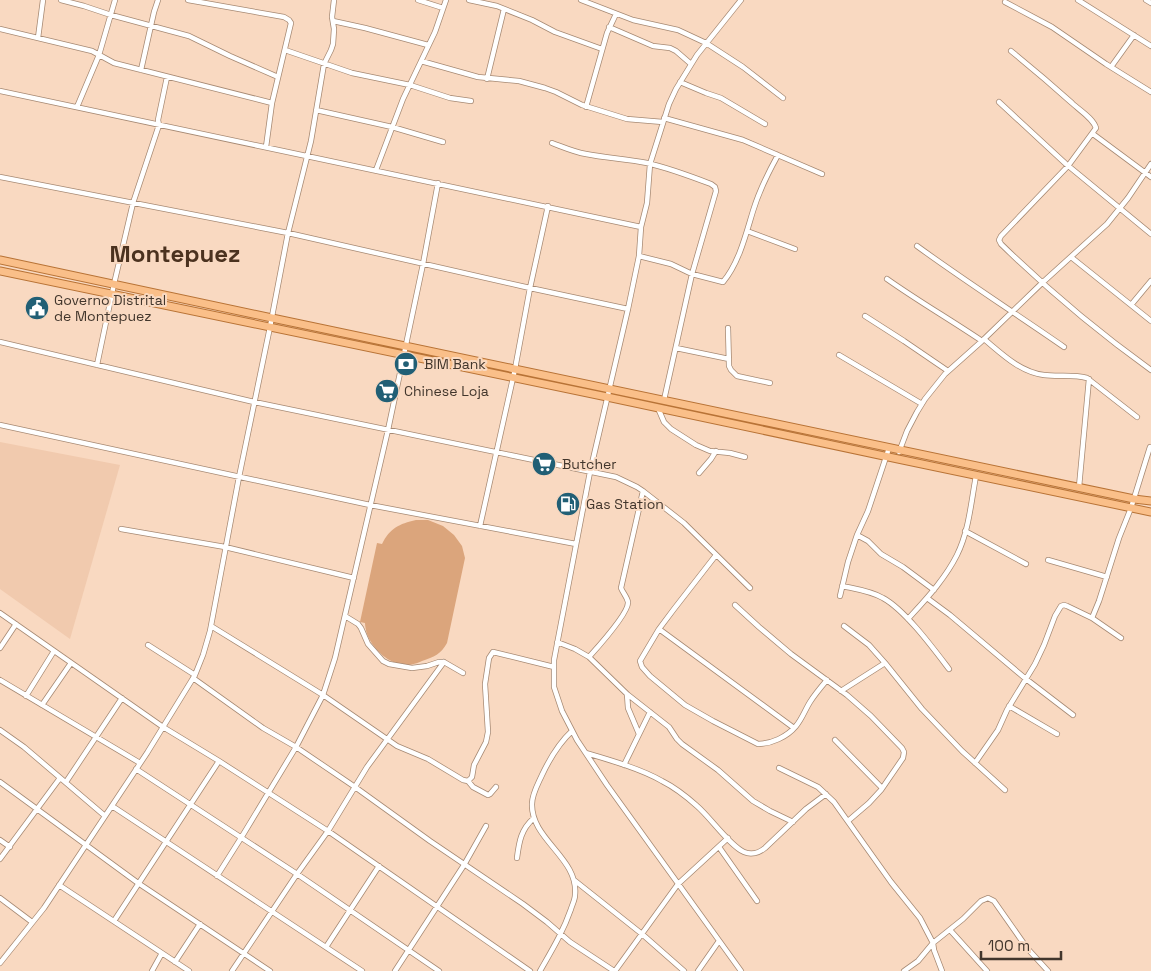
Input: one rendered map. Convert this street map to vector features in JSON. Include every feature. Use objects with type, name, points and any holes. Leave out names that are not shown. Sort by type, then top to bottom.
[{"type":"main road","points":[[0,260],[889,448],[1151,501]]},
{"type":"main road","points":[[41,279],[43,269]]},
{"type":"main road","points":[[0,271],[1151,512]]},
{"type":"main road","points":[[202,312],[204,304]]},
{"type":"main road","points":[[718,421],[720,412]]},
{"type":"street","points":[[38,38],[44,0]]},
{"type":"street","points":[[61,0],[189,36],[278,77]]},
{"type":"street","points":[[77,107],[99,55],[115,0]]},
{"type":"street","points":[[141,70],[158,0]]},
{"type":"street","points":[[188,0],[289,20],[291,24],[272,103],[266,147]]},
{"type":"street","points":[[1,962],[59,885],[112,806],[194,676],[203,655],[211,626],[238,477],[288,233],[312,134],[324,64],[332,50],[334,0]]},
{"type":"street","points":[[418,0],[443,8]]},
{"type":"street","points":[[376,170],[392,127],[446,0]]},
{"type":"street","points":[[469,0],[497,6],[532,20],[555,32],[602,48]]},
{"type":"street","points":[[497,6],[499,0]]},
{"type":"street","points":[[581,0],[633,20],[678,30],[706,43],[783,98]]},
{"type":"street","points":[[741,0],[706,43],[680,82],[669,104],[650,164],[647,203],[641,227],[639,256],[590,472],[554,660],[554,687],[562,712],[572,731],[741,971]]},
{"type":"street","points":[[1078,0],[1151,46]]},
{"type":"street","points":[[1146,0],[1151,3]]},
{"type":"street","points":[[1005,2],[1052,27],[1151,92]]},
{"type":"street","points":[[487,79],[504,9]]},
{"type":"street","points":[[586,107],[602,48],[609,27],[616,14]]},
{"type":"street","points":[[333,21],[428,45]]},
{"type":"street","points":[[609,27],[653,46],[670,48],[691,64]]},
{"type":"street","points":[[0,29],[92,51],[114,63],[272,103]]},
{"type":"street","points":[[1111,67],[1134,35]]},
{"type":"street","points":[[285,50],[352,73],[410,86],[450,98],[471,100]]},
{"type":"street","points":[[1011,51],[1095,124],[1096,128],[1068,166],[999,240],[1042,283],[1116,345],[1151,370]]},
{"type":"street","points":[[421,61],[487,79],[512,80],[545,88],[586,107],[627,119],[664,120],[743,140],[822,174]]},
{"type":"street","points":[[97,365],[133,203],[159,125],[158,120],[168,77]]},
{"type":"street","points":[[680,82],[721,98],[765,124]]},
{"type":"street","points":[[0,90],[641,227]]},
{"type":"street","points":[[999,102],[1068,166],[1151,234]]},
{"type":"street","points":[[316,110],[392,127],[443,142]]},
{"type":"street","points":[[1093,134],[1151,177]]},
{"type":"street","points":[[552,143],[585,154],[623,158],[668,168],[715,187],[716,190],[683,308],[664,400]]},
{"type":"street","points":[[639,256],[671,264],[692,274],[723,282],[747,231],[760,188],[778,154]]},
{"type":"street","points":[[898,460],[907,432],[922,404],[936,385],[1042,283],[1107,224],[1151,164]]},
{"type":"street","points":[[0,177],[288,233],[628,309]]},
{"type":"street","points":[[216,876],[296,747],[323,695],[335,658],[388,430],[438,183]]},
{"type":"street","points":[[480,526],[515,369],[548,206]]},
{"type":"street","points":[[747,231],[795,249]]},
{"type":"street","points":[[917,246],[1064,347]]},
{"type":"street","points":[[1071,257],[1151,321]]},
{"type":"street","points":[[887,279],[921,303],[983,340],[1024,369],[1034,374],[1079,376],[1089,379],[1137,417]]},
{"type":"street","points":[[1131,305],[1151,281]]},
{"type":"street","points":[[865,316],[948,372]]},
{"type":"street","points":[[728,328],[729,366],[731,370],[737,376],[770,383]]},
{"type":"street","points":[[0,342],[254,402],[616,478],[637,487],[684,523],[750,588]]},
{"type":"street","points":[[676,348],[729,359]]},
{"type":"street","points":[[839,355],[922,404]]},
{"type":"street","points":[[1079,487],[1089,379]]},
{"type":"street","points":[[658,408],[664,422],[671,429],[696,445],[710,451],[730,453],[744,457]]},
{"type":"street","points":[[0,425],[370,505],[576,544]]},
{"type":"street","points":[[1092,618],[1107,577],[1118,538],[1131,508],[1150,446]]},
{"type":"street","points":[[840,596],[848,562],[868,511],[889,448]]},
{"type":"street","points":[[699,473],[716,451]]},
{"type":"street","points":[[908,619],[934,590],[958,553],[965,531],[976,476]]},
{"type":"street","points":[[589,657],[620,619],[628,605],[628,601],[621,588],[643,491]]},
{"type":"street","points":[[121,529],[225,547],[354,578]]},
{"type":"street","points":[[965,531],[1026,564]]},
{"type":"street","points":[[858,535],[868,541],[881,554],[903,567],[934,590]]},
{"type":"street","points":[[716,554],[660,629],[640,661],[640,664],[650,676],[684,705],[758,744],[774,741],[785,736],[794,728],[827,680]]},
{"type":"street","points":[[1048,560],[1107,577]]},
{"type":"street","points":[[842,586],[886,599],[908,619],[949,668]]},
{"type":"street","points":[[927,598],[1073,716]]},
{"type":"street","points":[[735,605],[791,654],[827,680],[871,716],[902,748],[904,752],[903,758],[882,788],[869,803],[848,821]]},
{"type":"street","points":[[975,764],[998,730],[1009,706],[1035,664],[1061,606],[1068,606],[1092,618],[1122,638]]},
{"type":"street","points":[[0,613],[163,727],[328,831],[530,971]]},
{"type":"street","points":[[345,616],[362,628],[373,651],[389,664],[412,668],[444,662],[463,673]]},
{"type":"street","points":[[0,648],[16,624]]},
{"type":"street","points":[[211,626],[323,695],[404,750],[468,781],[473,787],[488,795],[496,787]]},
{"type":"street","points":[[844,626],[869,645],[922,708],[975,764],[1005,790]]},
{"type":"street","points":[[660,629],[794,728]]},
{"type":"street","points":[[557,642],[589,657],[627,694],[669,727],[682,744],[718,770],[753,801],[793,822]]},
{"type":"street","points":[[148,645],[194,676],[263,728],[296,747],[523,904],[570,942],[615,971],[678,884],[728,838]]},
{"type":"street","points":[[26,696],[54,651]]},
{"type":"street","points":[[468,781],[472,777],[474,765],[486,742],[488,732],[485,684],[491,653],[554,666]]},
{"type":"street","points":[[232,971],[328,831],[367,767],[444,662]]},
{"type":"street","points":[[841,691],[885,662]]},
{"type":"street","points":[[42,705],[70,663]]},
{"type":"street","points":[[0,680],[140,763]]},
{"type":"street","points":[[627,694],[628,708],[639,734]]},
{"type":"street","points":[[66,782],[122,698]]},
{"type":"street","points":[[1009,706],[1057,734]]},
{"type":"street","points":[[624,766],[650,712]]},
{"type":"street","points":[[0,730],[24,747],[105,816]]},
{"type":"street","points":[[540,971],[561,934],[575,895],[574,880],[568,868],[541,831],[534,818],[532,803],[536,788],[553,751],[572,731]]},
{"type":"street","points":[[836,740],[882,788]]},
{"type":"street","points":[[585,752],[662,780],[670,785],[697,806],[744,852],[758,853],[806,809],[826,794]]},
{"type":"street","points":[[114,920],[219,761]]},
{"type":"street","points":[[779,768],[818,788],[834,802],[891,882],[920,918],[933,943],[942,971]]},
{"type":"street","points":[[136,769],[297,874],[439,971]]},
{"type":"street","points":[[0,859],[60,778]]},
{"type":"street","points":[[0,782],[138,883],[270,971]]},
{"type":"street","points":[[112,806],[362,971]]},
{"type":"street","points":[[517,858],[524,830],[534,818]]},
{"type":"street","points":[[395,971],[464,865],[486,826]]},
{"type":"street","points":[[0,840],[10,847]]},
{"type":"street","points":[[719,847],[757,900]]},
{"type":"street","points":[[326,948],[379,866]]},
{"type":"street","points":[[574,880],[642,934],[684,971]]},
{"type":"street","points":[[59,885],[189,971]]},
{"type":"street","points":[[0,898],[32,922]]},
{"type":"street","points":[[904,971],[918,961],[933,943],[981,901],[988,898],[994,901],[1027,948],[1048,971]]},
{"type":"street","points":[[175,962],[200,924]]},
{"type":"street","points":[[950,930],[987,971]]},
{"type":"street","points":[[698,971],[719,941]]},
{"type":"street","points":[[152,971],[162,953]]},
{"type":"shaded area","points":[[0,442],[120,465],[70,639],[0,589]]},
{"type":"shaded area","points":[[416,520],[428,520],[443,526],[454,535],[462,546],[465,558],[447,643],[434,656],[407,665],[394,662],[382,655],[370,640],[365,623],[360,622],[377,543],[382,544],[392,530]]},
{"type":"place","name":"Governo Distrital de Montepuez","points":[[37,308]]},
{"type":"place","name":"BIM Bank","points":[[406,364]]},
{"type":"place","name":"Chinese Loja","points":[[387,391]]},
{"type":"place","name":"Butcher","points":[[544,464]]},
{"type":"place","name":"Gas Station","points":[[568,504]]},
{"type":"district","name":"Montepuez","points":[[175,253]]}]
